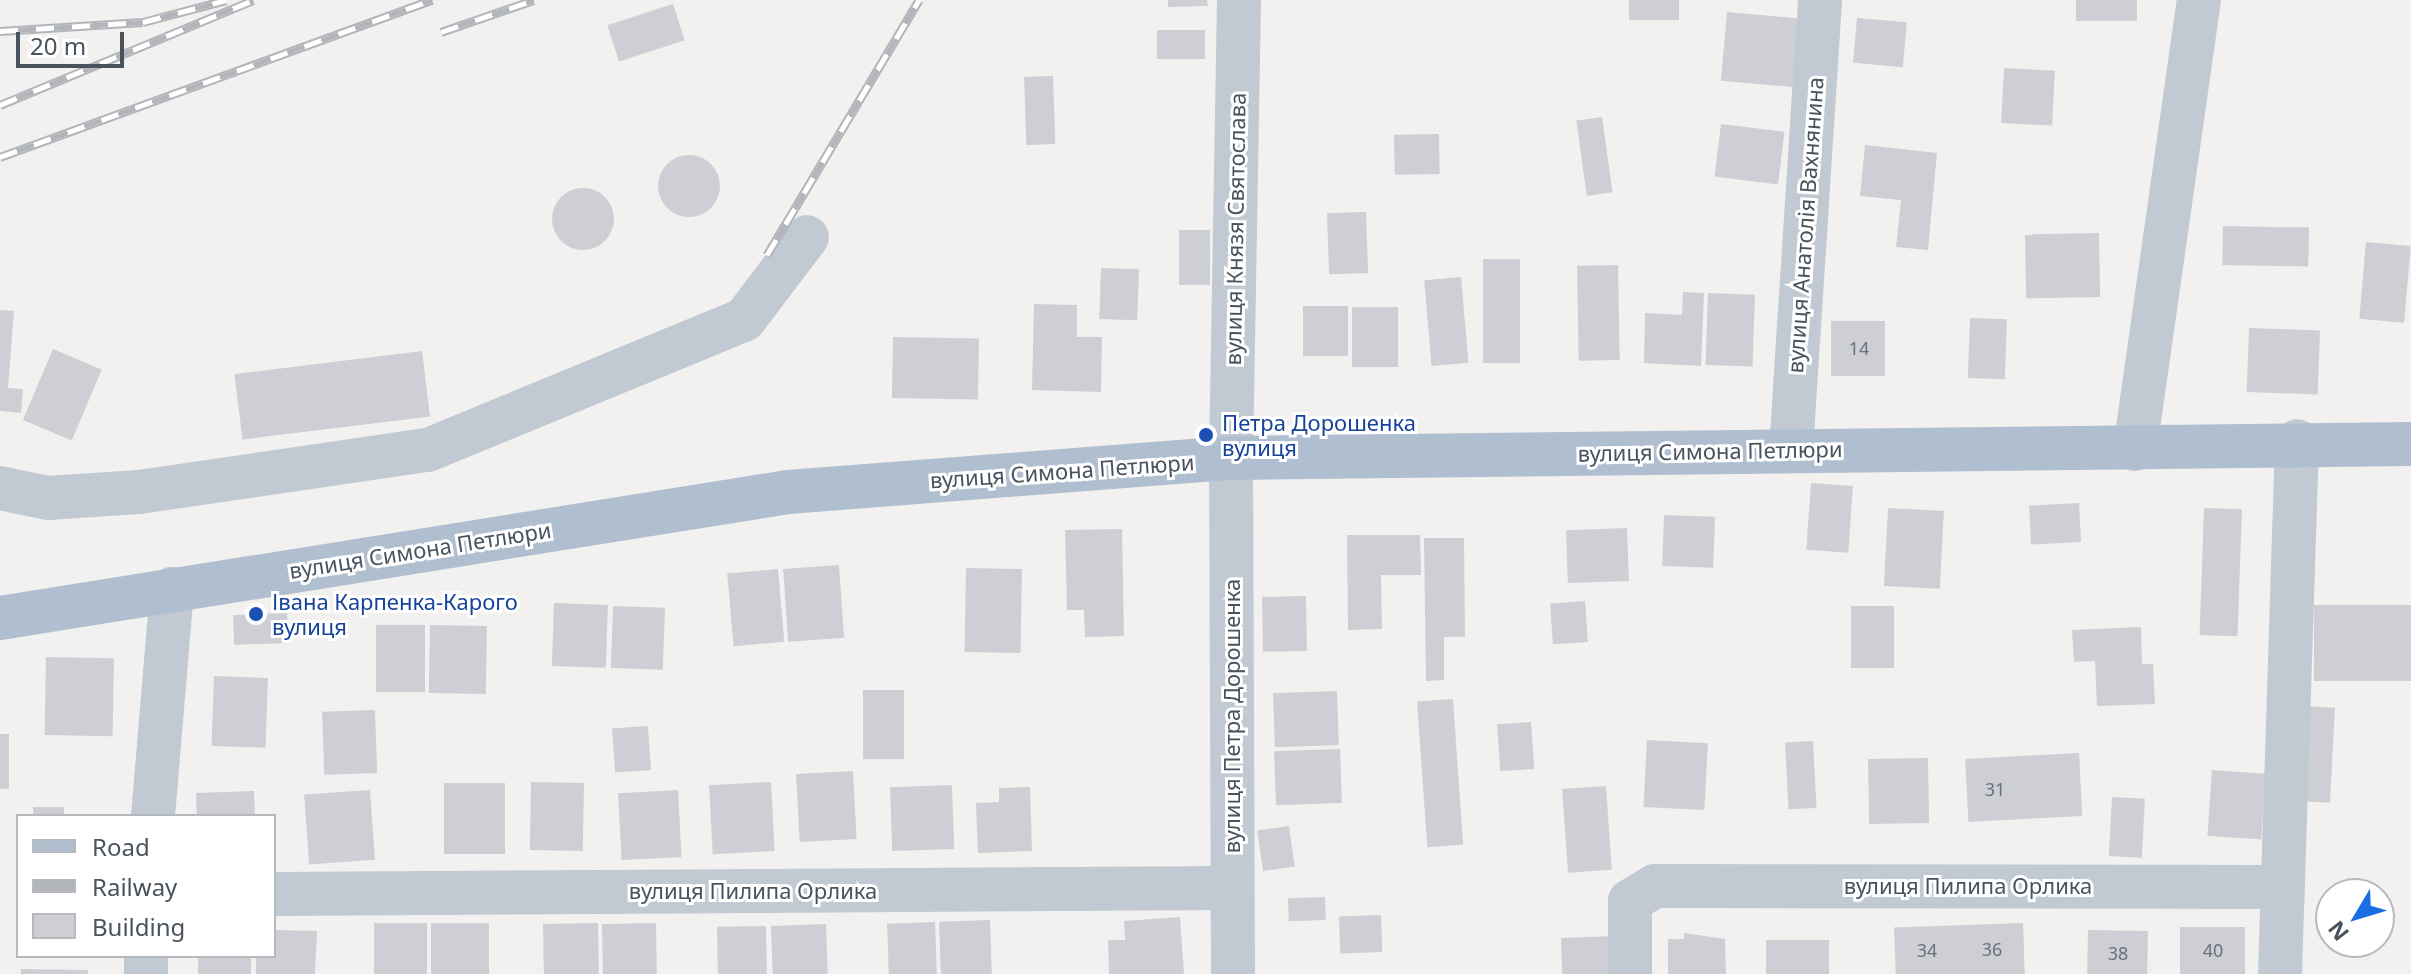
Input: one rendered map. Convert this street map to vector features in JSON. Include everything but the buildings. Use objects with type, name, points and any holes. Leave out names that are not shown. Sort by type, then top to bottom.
[{"type":"main road","name":"вулиця Симона Петлюри","points":[[0,618],[788,492],[1231,458],[1791,450],[2135,449],[2297,441],[2411,444]]},
{"type":"street","name":"вулиця Князя Святослава","points":[[1231,458],[1239,0]]},
{"type":"street","name":"вулиця Анатолія Вахнянина","points":[[1791,450],[1820,0]]},
{"type":"street","points":[[2135,449],[2199,0]]},
{"type":"street","points":[[0,488],[48,498],[139,492],[428,450],[744,320],[807,237]]},
{"type":"street","points":[[2280,974],[2297,441]]},
{"type":"street","name":"вулиця Петра Дорошенка","points":[[1231,458],[1233,974]]},
{"type":"street","points":[[153,814],[172,589]]},
{"type":"street","name":"вулиця Пилипа Орлика","points":[[1630,974],[1630,901],[1655,886],[2282,887]]},
{"type":"street","name":"вулиця Пилипа Орлика","points":[[276,894],[1232,888]]},
{"type":"railway","points":[[0,31],[143,22],[226,0]]},
{"type":"railway","points":[[0,105],[253,0]]},
{"type":"railway","points":[[0,157],[432,0]]},
{"type":"railway","points":[[441,32],[534,0]]},
{"type":"railway","points":[[767,255],[919,0]]},
{"type":"place","name":"Петра Дорошенка вулиця","points":[[1206,435]]},
{"type":"place","name":"Івана Карпенка-Карого вулиця","points":[[256,614]]}]
